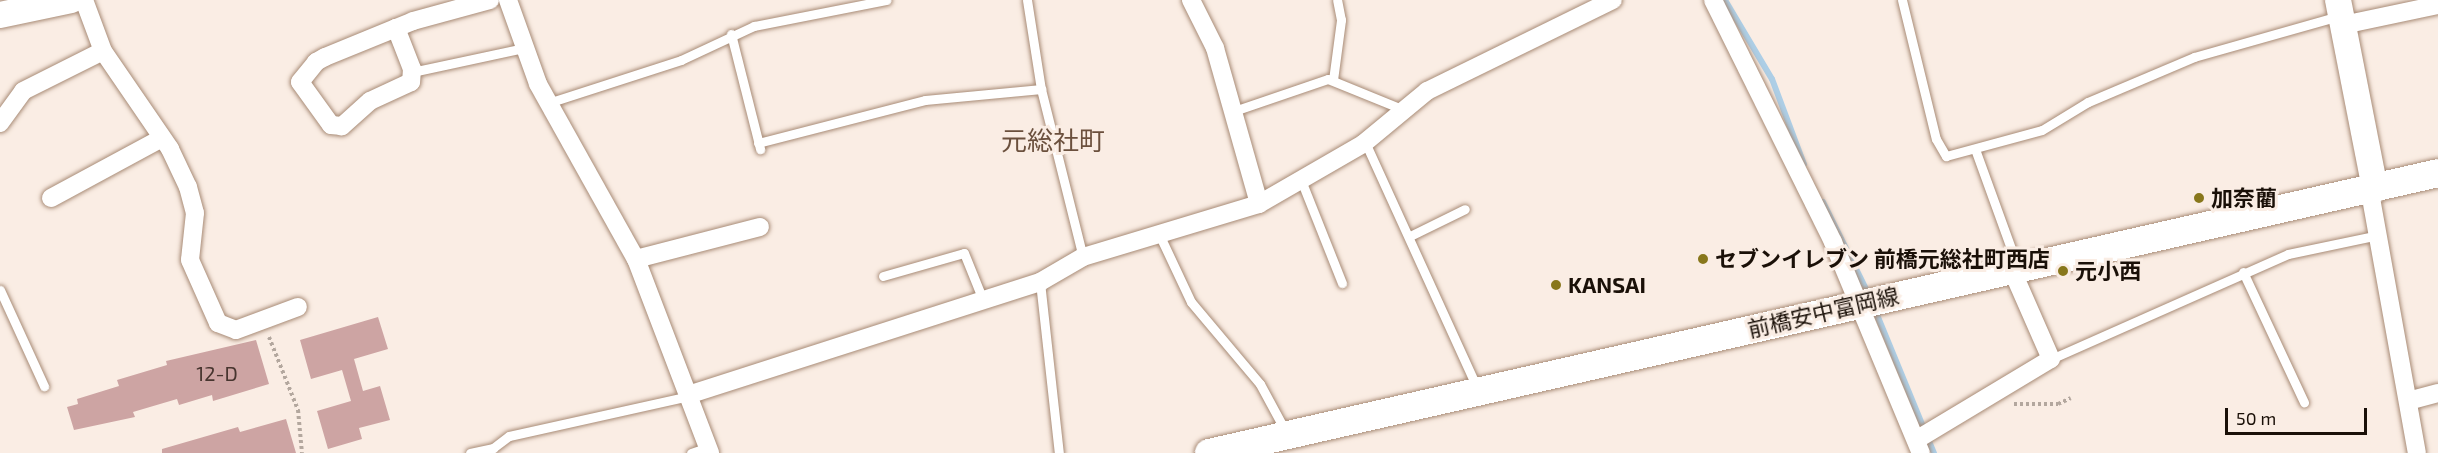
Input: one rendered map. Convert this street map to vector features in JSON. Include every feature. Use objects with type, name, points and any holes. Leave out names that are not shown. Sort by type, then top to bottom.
[{"type":"main road","name":"前橋安中富岡線","points":[[1209,453],[1293,439],[1478,389],[2438,173]]},
{"type":"street","points":[[0,15],[32,4],[71,0]]},
{"type":"street","points":[[84,0],[103,51],[162,138],[193,198],[190,260],[215,318],[232,330],[298,307]]},
{"type":"street","points":[[396,28],[412,72],[407,86],[370,101],[337,127],[300,82],[318,61],[396,28],[490,0]]},
{"type":"street","points":[[508,0],[524,48],[548,103],[636,259],[691,394],[703,451]]},
{"type":"street","points":[[1191,0],[1215,48],[1259,204]]},
{"type":"street","points":[[691,394],[1040,282],[1083,257],[1259,204],[1365,142],[1402,109],[1443,82],[1612,0]]},
{"type":"street","points":[[1713,0],[1750,65],[1919,446],[2051,359],[2015,269]]},
{"type":"street","points":[[2417,453],[2371,198],[2375,189],[2341,13],[2438,5]]},
{"type":"street","points":[[0,123],[23,91],[103,51]]},
{"type":"street","points":[[51,198],[162,138]]},
{"type":"street","points":[[636,259],[759,227]]},
{"type":"street","points":[[2408,401],[2438,393]]},
{"type":"lane","points":[[1027,0],[1041,89],[1083,257]]},
{"type":"lane","points":[[1333,80],[1341,20],[1337,0]]},
{"type":"lane","points":[[1902,0],[1939,148],[1946,156],[2042,130],[2088,102],[2184,60],[2341,13]]},
{"type":"lane","points":[[548,103],[681,60],[731,34],[880,1]]},
{"type":"lane","points":[[731,34],[759,146],[925,100],[1041,89]]},
{"type":"lane","points":[[412,72],[524,48]]},
{"type":"lane","points":[[1234,111],[1333,80],[1402,109]]},
{"type":"lane","points":[[1365,142],[1410,236],[1478,389]]},
{"type":"lane","points":[[1975,148],[2015,269]]},
{"type":"lane","points":[[1300,180],[1342,283]]},
{"type":"lane","points":[[1410,236],[1465,209]]},
{"type":"lane","points":[[1160,234],[1191,302],[1260,384],[1293,439]]},
{"type":"lane","points":[[2051,359],[2243,272],[2307,248],[2378,235]]},
{"type":"lane","points":[[883,276],[964,253],[983,300]]},
{"type":"lane","points":[[2243,272],[2304,402]]},
{"type":"lane","points":[[1040,282],[1059,453]]},
{"type":"lane","points":[[0,290],[44,386]]},
{"type":"lane","points":[[470,453],[493,448],[509,436],[683,401],[691,394]]},
{"type":"path","points":[[260,320],[295,402],[302,453]]},
{"type":"path","points":[[1989,399],[2054,404],[2072,398]]},
{"type":"building","points":[[378,317],[388,349],[354,359],[363,391],[380,386],[390,420],[359,428],[362,439],[328,449],[317,411],[351,401],[342,370],[311,379],[300,340]]},
{"type":"building","points":[[256,340],[269,384],[213,401],[212,395],[179,405],[177,399],[133,412],[135,417],[74,430],[67,407],[78,404],[77,399],[119,386],[117,380],[167,365],[166,361]]},
{"type":"building","points":[[286,419],[296,453],[162,453],[162,449],[238,427],[240,432]]},
{"type":"waterway","points":[[1725,0],[1772,79],[1804,164]]},
{"type":"waterway","points":[[1823,202],[1869,295]]},
{"type":"waterway","points":[[1875,310],[1934,453]]},
{"type":"place","name":"加奈藺","points":[[2199,198]]},
{"type":"place","name":"セブンイレブン 前橋元総社町西店","points":[[1703,259]]},
{"type":"place","name":"元小西","points":[[2063,271]]},
{"type":"place","name":"KANSAI","points":[[1556,285]]},
{"type":"district","name":"元総社町","points":[[1053,140]]}]
